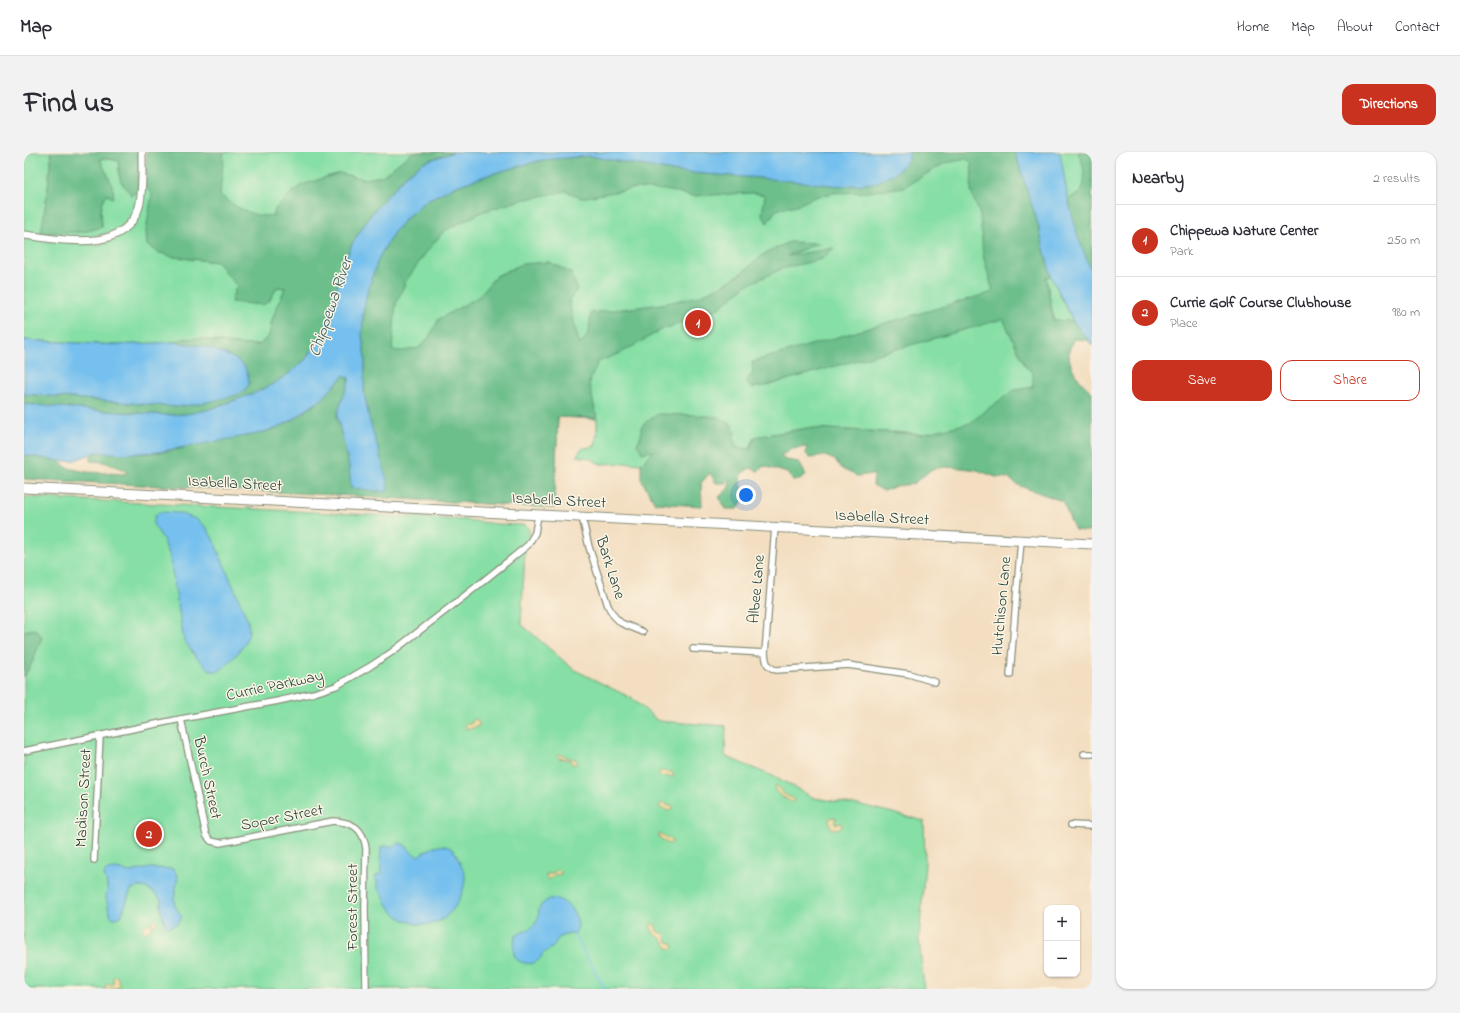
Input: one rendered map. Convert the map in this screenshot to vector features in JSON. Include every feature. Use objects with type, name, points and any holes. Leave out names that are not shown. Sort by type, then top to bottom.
[{"type":"highway","name":"Isabella Street","points":[[24,488],[1092,544]]},
{"type":"street","points":[[24,235],[84,241],[102,240],[125,229],[134,218],[139,206],[142,152]]},
{"type":"street","name":"Currie Parkway","points":[[24,751],[314,693],[336,686],[349,680],[392,652],[528,545],[535,533],[538,515]]},
{"type":"street","name":"Bark Lane","points":[[582,517],[588,547],[608,606],[614,616],[621,623],[643,632]]},
{"type":"street","name":"Albee Lane","points":[[766,653],[775,528]]},
{"type":"street","name":"Hutchison Lane","points":[[1010,675],[1021,540]]},
{"type":"street","points":[[693,649],[766,653],[766,662],[770,668],[776,670],[848,665],[909,674],[934,682]]},
{"type":"street","name":"Burch Street","points":[[181,719],[206,835],[211,841]]},
{"type":"street","name":"Madison Street","points":[[94,860],[100,736]]},
{"type":"street","points":[[1084,754],[1092,754]]},
{"type":"street","name":"Soper Street","points":[[211,841],[220,843],[334,821],[345,822],[357,828]]},
{"type":"street","points":[[1071,825],[1092,826]]},
{"type":"street","name":"Forest Street","points":[[357,828],[365,839],[366,848],[366,989]]},
{"type":"green space","points":[[24,152],[51,152],[42,233],[83,232],[102,227],[101,214],[104,198],[107,195],[108,176],[100,160],[103,158],[119,161],[118,168],[122,183],[131,195],[138,191],[136,205],[133,212],[124,224],[113,231],[99,235],[68,237],[24,232]]},
{"type":"green space","points":[[51,152],[137,152],[139,155],[138,191],[131,195],[122,183],[119,171],[119,161],[103,158],[100,160],[112,183],[114,193],[113,198],[107,195],[104,198],[101,210],[102,227],[83,232],[41,233],[48,189]]},
{"type":"green space","points":[[147,152],[1092,152],[1092,273],[1078,238],[1037,222],[1032,439],[808,428],[755,437],[750,449],[738,448],[733,440],[653,451],[641,464],[600,464],[589,458],[577,456],[581,449],[595,446],[597,419],[558,417],[554,508],[388,498],[349,251],[174,257],[217,262],[238,286],[234,292],[270,300],[277,287],[285,288],[272,320],[269,336],[259,345],[237,344],[204,339],[116,345],[24,340],[24,239],[99,245],[117,238],[129,231],[137,220],[141,208],[145,186]]},
{"type":"green space","points":[[147,152],[224,152],[220,195],[245,211],[252,214],[266,216],[274,215],[275,209],[290,194],[302,185],[339,173],[364,179],[382,176],[413,152],[454,152],[424,162],[407,174],[372,213],[353,242],[345,261],[325,328],[306,359],[275,383],[255,393],[207,410],[186,414],[168,415],[103,411],[24,404],[24,394],[177,407],[207,347],[175,342],[188,339],[204,339],[237,344],[259,345],[269,336],[272,320],[285,288],[277,287],[270,300],[263,305],[231,302],[237,286],[217,262],[174,257],[160,253],[147,245],[146,230],[152,194],[145,186]]},
{"type":"green space","points":[[910,152],[1015,152],[1037,221],[1051,276],[1046,277],[1053,320],[1073,321],[1088,340],[1073,339],[1069,351],[1069,357],[1070,363],[1079,379],[1092,392],[1092,532],[1075,530],[1062,501],[1020,486],[1008,478],[996,477],[977,470],[945,467],[932,469],[913,484],[896,486],[884,491],[873,485],[874,474],[857,476],[842,469],[835,460],[825,456],[810,458],[806,454],[807,447],[792,449],[780,456],[786,460],[799,462],[806,475],[800,480],[793,480],[787,473],[764,466],[758,471],[750,468],[742,473],[740,482],[746,496],[737,509],[726,509],[719,497],[728,489],[731,479],[725,483],[716,483],[710,473],[701,483],[702,506],[655,503],[641,479],[641,464],[653,451],[642,453],[637,444],[641,436],[641,427],[658,414],[719,417],[732,425],[735,433],[733,440],[738,448],[750,449],[755,437],[808,428],[921,434],[970,423],[1014,390],[1033,387],[1033,373],[1026,367],[1003,319],[765,386],[752,388],[745,381],[753,373],[752,362],[993,292],[983,255],[980,215],[971,192],[972,164],[967,159],[945,163],[904,187],[867,192],[832,193],[815,197],[800,204],[776,210],[767,223],[762,214],[765,195],[753,193],[692,196],[665,190],[636,188],[581,198],[566,191],[521,200],[482,212],[444,231],[425,254],[406,281],[396,304],[392,350],[403,351],[419,348],[429,337],[439,319],[478,297],[496,276],[522,264],[549,262],[571,273],[577,289],[569,301],[580,345],[589,333],[591,313],[662,304],[699,296],[723,285],[740,274],[764,254],[789,242],[819,243],[787,256],[834,248],[822,259],[781,269],[747,285],[719,308],[661,330],[621,353],[598,362],[589,383],[597,418],[558,417],[554,508],[24,479],[24,455],[59,461],[68,468],[86,472],[126,474],[126,470],[104,462],[90,461],[91,456],[97,452],[138,454],[169,451],[221,439],[257,434],[270,430],[305,412],[326,394],[344,375],[349,378],[349,381],[337,416],[349,466],[351,488],[369,418],[364,392],[365,359],[362,334],[363,313],[367,293],[379,257],[394,232],[408,216],[427,200],[454,187],[491,174],[542,160],[590,156],[678,172],[760,178],[908,160]]},
{"type":"green space","points":[[1078,152],[1092,152],[1092,273],[1078,238],[1068,199],[1079,193],[1084,184],[1083,167]]},
{"type":"green space","points":[[1051,276],[1073,321],[1054,320],[1046,277]]},
{"type":"green space","points":[[24,497],[467,520],[527,526],[530,532],[525,551],[521,624],[573,669],[633,699],[658,721],[726,726],[725,756],[778,778],[814,798],[865,806],[924,821],[925,864],[919,939],[924,989],[24,989]]},
{"type":"green space","points":[[35,629],[42,637],[31,665],[24,677],[24,631]]},
{"type":"sand","points":[[475,719],[479,722],[479,726],[466,729],[465,724],[471,724]]},
{"type":"sand","points":[[559,754],[575,759],[578,763],[573,765],[570,760],[559,758]]},
{"type":"sand","points":[[661,771],[672,772],[674,776],[660,777],[658,775]]},
{"type":"sand","points":[[774,786],[778,786],[784,794],[794,799],[794,801],[791,802],[781,796],[776,792]]},
{"type":"sand","points":[[664,803],[668,806],[672,805],[674,809],[669,811],[660,808],[659,805]]},
{"type":"sand","points":[[832,817],[836,818],[835,824],[841,823],[842,827],[837,829],[831,828],[829,819]]},
{"type":"sand","points":[[659,834],[672,840],[672,843],[668,844],[659,837]]},
{"type":"sand","points":[[557,870],[561,871],[561,874],[554,875],[550,879],[547,879],[547,874],[552,874]]},
{"type":"sand","points":[[155,919],[157,924],[152,926],[147,932],[144,932],[143,928],[147,924],[152,924],[153,920]]},
{"type":"sand","points":[[651,923],[656,926],[657,931],[665,934],[667,941],[673,944],[674,948],[668,948],[661,938],[655,935],[650,926]]},
{"type":"sand","points":[[115,976],[118,978],[120,986],[113,989],[106,989],[105,985],[114,984],[113,978]]},
{"type":"water","name":"Chippewa River","points":[[454,152],[910,152],[908,160],[897,172],[875,183],[842,186],[678,172],[590,156],[542,160],[491,174],[454,187],[427,200],[408,216],[394,232],[379,257],[367,293],[363,313],[362,334],[365,359],[364,392],[369,418],[386,476],[388,485],[387,492],[351,488],[349,466],[337,416],[349,381],[349,378],[344,375],[322,399],[292,420],[277,428],[257,434],[158,452],[125,454],[97,452],[72,461],[59,461],[24,455],[24,404],[103,411],[168,415],[186,414],[207,410],[255,393],[275,383],[291,372],[306,359],[325,328],[345,261],[353,242],[372,213],[407,174],[424,162]]},
{"type":"water","points":[[1015,152],[1060,152],[1068,199],[1078,237],[1092,273],[1092,345],[1073,321],[1051,276],[1037,221]]},
{"type":"water","points":[[24,340],[116,345],[175,342],[207,347],[234,358],[245,367],[249,384],[244,391],[234,396],[177,407],[24,394]]},
{"type":"water","points":[[159,512],[179,513],[196,519],[206,527],[214,541],[248,621],[249,630],[246,641],[232,660],[217,672],[210,670],[197,658],[184,641],[169,554],[163,539],[153,524],[155,516]]},
{"type":"water","points":[[399,843],[406,846],[418,856],[430,849],[447,846],[456,854],[465,874],[465,883],[457,904],[447,916],[433,924],[417,924],[409,922],[398,916],[391,910],[378,889],[375,877],[381,873],[380,855],[382,846],[393,846]]},
{"type":"water","points":[[150,868],[173,869],[178,876],[174,900],[175,906],[182,917],[177,924],[168,927],[165,925],[161,910],[161,900],[151,891],[143,887],[131,890],[121,916],[118,918],[113,918],[110,914],[106,898],[107,884],[104,874],[107,870],[116,869],[130,872]]},
{"type":"water","points":[[550,899],[561,901],[574,913],[578,923],[575,933],[563,935],[557,940],[553,947],[544,953],[536,962],[530,964],[520,962],[515,956],[513,949],[516,936],[535,924],[538,917],[539,908]]},
{"type":"waterway","points":[[574,934],[605,989]]},
{"type":"place","name":"Chippewa Nature Center","points":[[698,323]]},
{"type":"place","name":"Currie Golf Course Clubhouse","points":[[149,834]]}]
